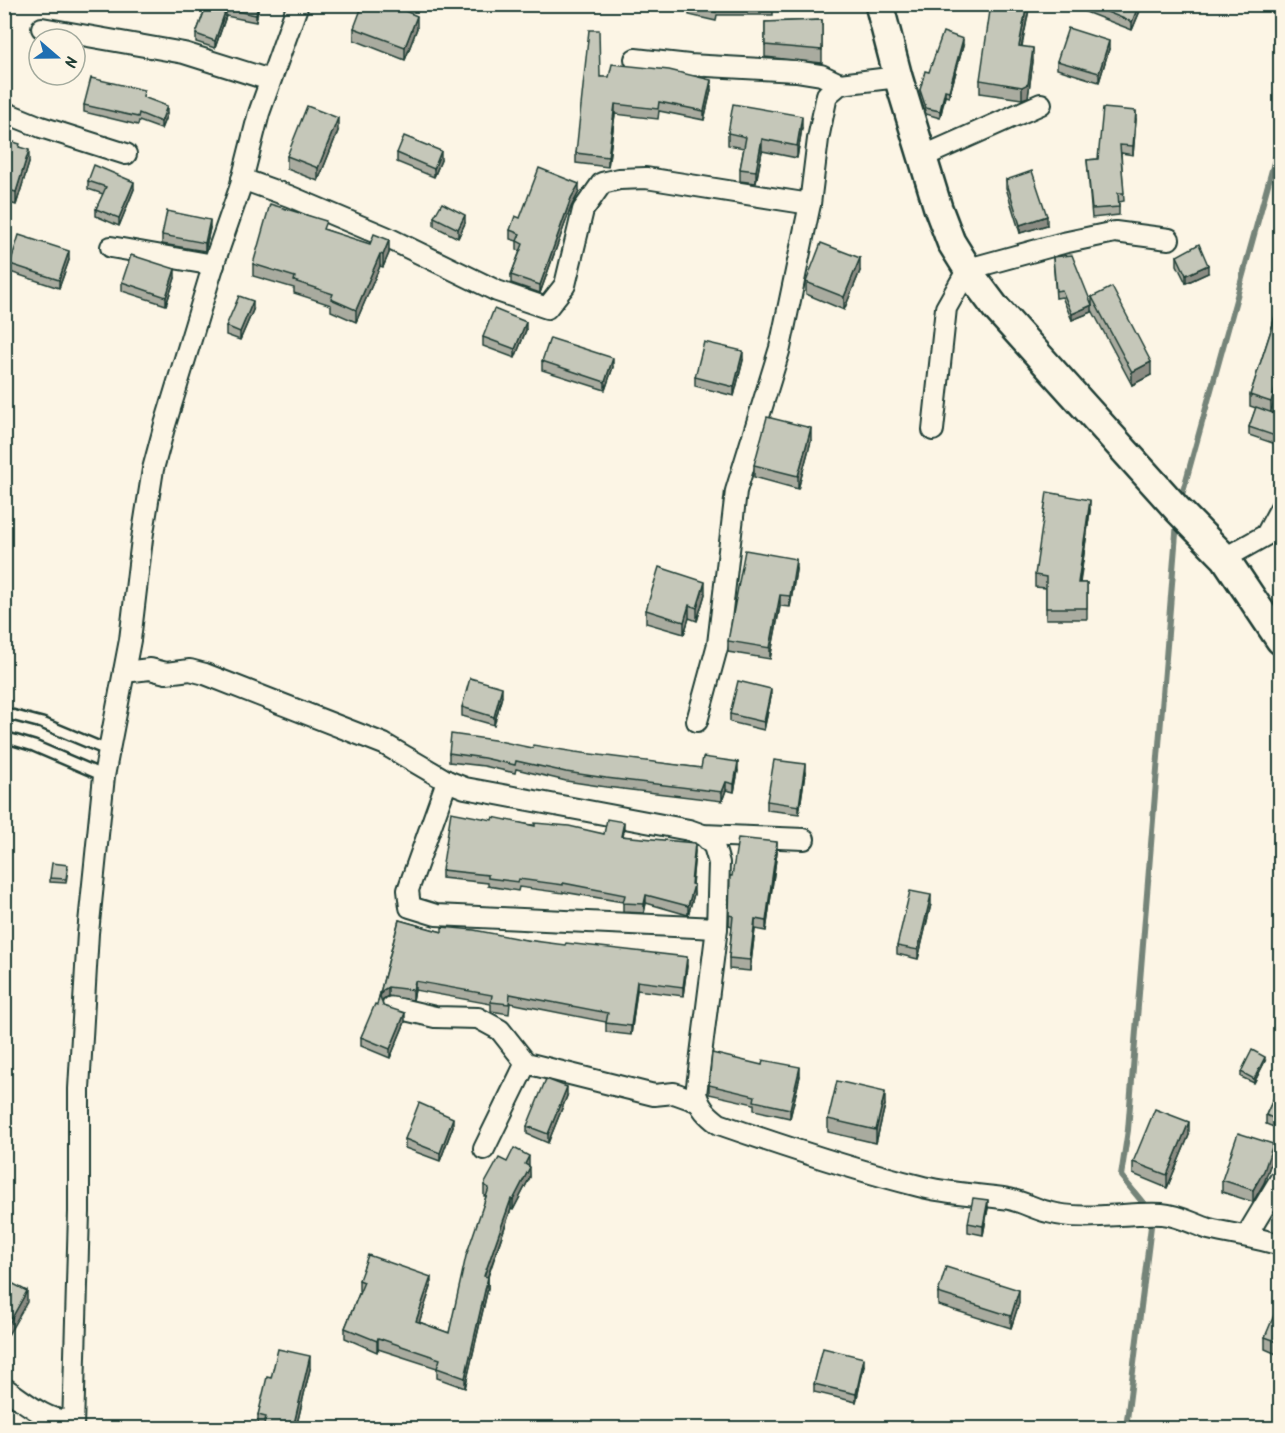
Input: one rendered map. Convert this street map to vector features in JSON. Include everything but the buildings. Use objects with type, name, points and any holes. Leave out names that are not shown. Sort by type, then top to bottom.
[{"type":"main road","points":[[879,4],[898,77],[938,208],[951,242],[968,269],[995,307],[1178,510],[1225,558],[1281,640]]},
{"type":"street","points":[[73,1427],[79,1212],[79,1089],[88,933],[104,776],[124,672],[153,469],[270,80],[298,4]]},
{"type":"street","points":[[87,36],[184,53],[270,80]]},
{"type":"street","points":[[635,59],[689,65],[796,71],[821,75],[840,84],[898,77]]},
{"type":"street","points":[[697,721],[718,644],[736,491],[780,348],[810,204],[818,139],[827,95],[840,84]]},
{"type":"street","points":[[922,157],[1041,104]]},
{"type":"street","points":[[4,112],[126,154]]},
{"type":"street","points":[[242,179],[368,229],[497,291],[547,308],[566,285],[583,210],[602,183],[646,178],[810,204]]},
{"type":"street","points":[[933,430],[946,308],[968,269],[1063,243],[1115,232],[1169,238]]},
{"type":"street","points":[[111,247],[214,265]]},
{"type":"street","points":[[1225,558],[1266,535],[1281,509]]},
{"type":"street","points":[[124,672],[150,669],[166,672],[190,670],[205,674],[384,744],[447,781],[465,788],[689,830],[703,835],[804,839]]},
{"type":"street","points":[[447,781],[408,890],[410,907],[436,915],[717,928]]},
{"type":"street","points":[[703,835],[714,846],[719,864],[717,928],[696,1094],[702,1110],[719,1124],[803,1154],[920,1187],[1013,1200],[1048,1212],[1062,1214],[1105,1217],[1169,1215],[1211,1229],[1247,1235],[1281,1245]]},
{"type":"street","points":[[392,1007],[435,1017],[478,1018],[500,1030],[526,1063],[654,1095],[674,1093],[699,1102]]},
{"type":"street","points":[[484,1149],[526,1063]]},
{"type":"street","points":[[1247,1235],[1281,1180]]},
{"type":"street","points":[[4,1388],[45,1414],[57,1420],[66,1420],[73,1427]]},
{"type":"lane","points":[[4,713],[42,723],[109,751]]},
{"type":"lane","points":[[4,737],[34,746],[104,776]]},
{"type":"waterway","points":[[1180,502],[1280,141]]},
{"type":"waterway","points":[[1148,1209],[1121,1176],[1128,1130],[1177,521]]},
{"type":"waterway","points":[[1126,1428],[1152,1218]]}]
